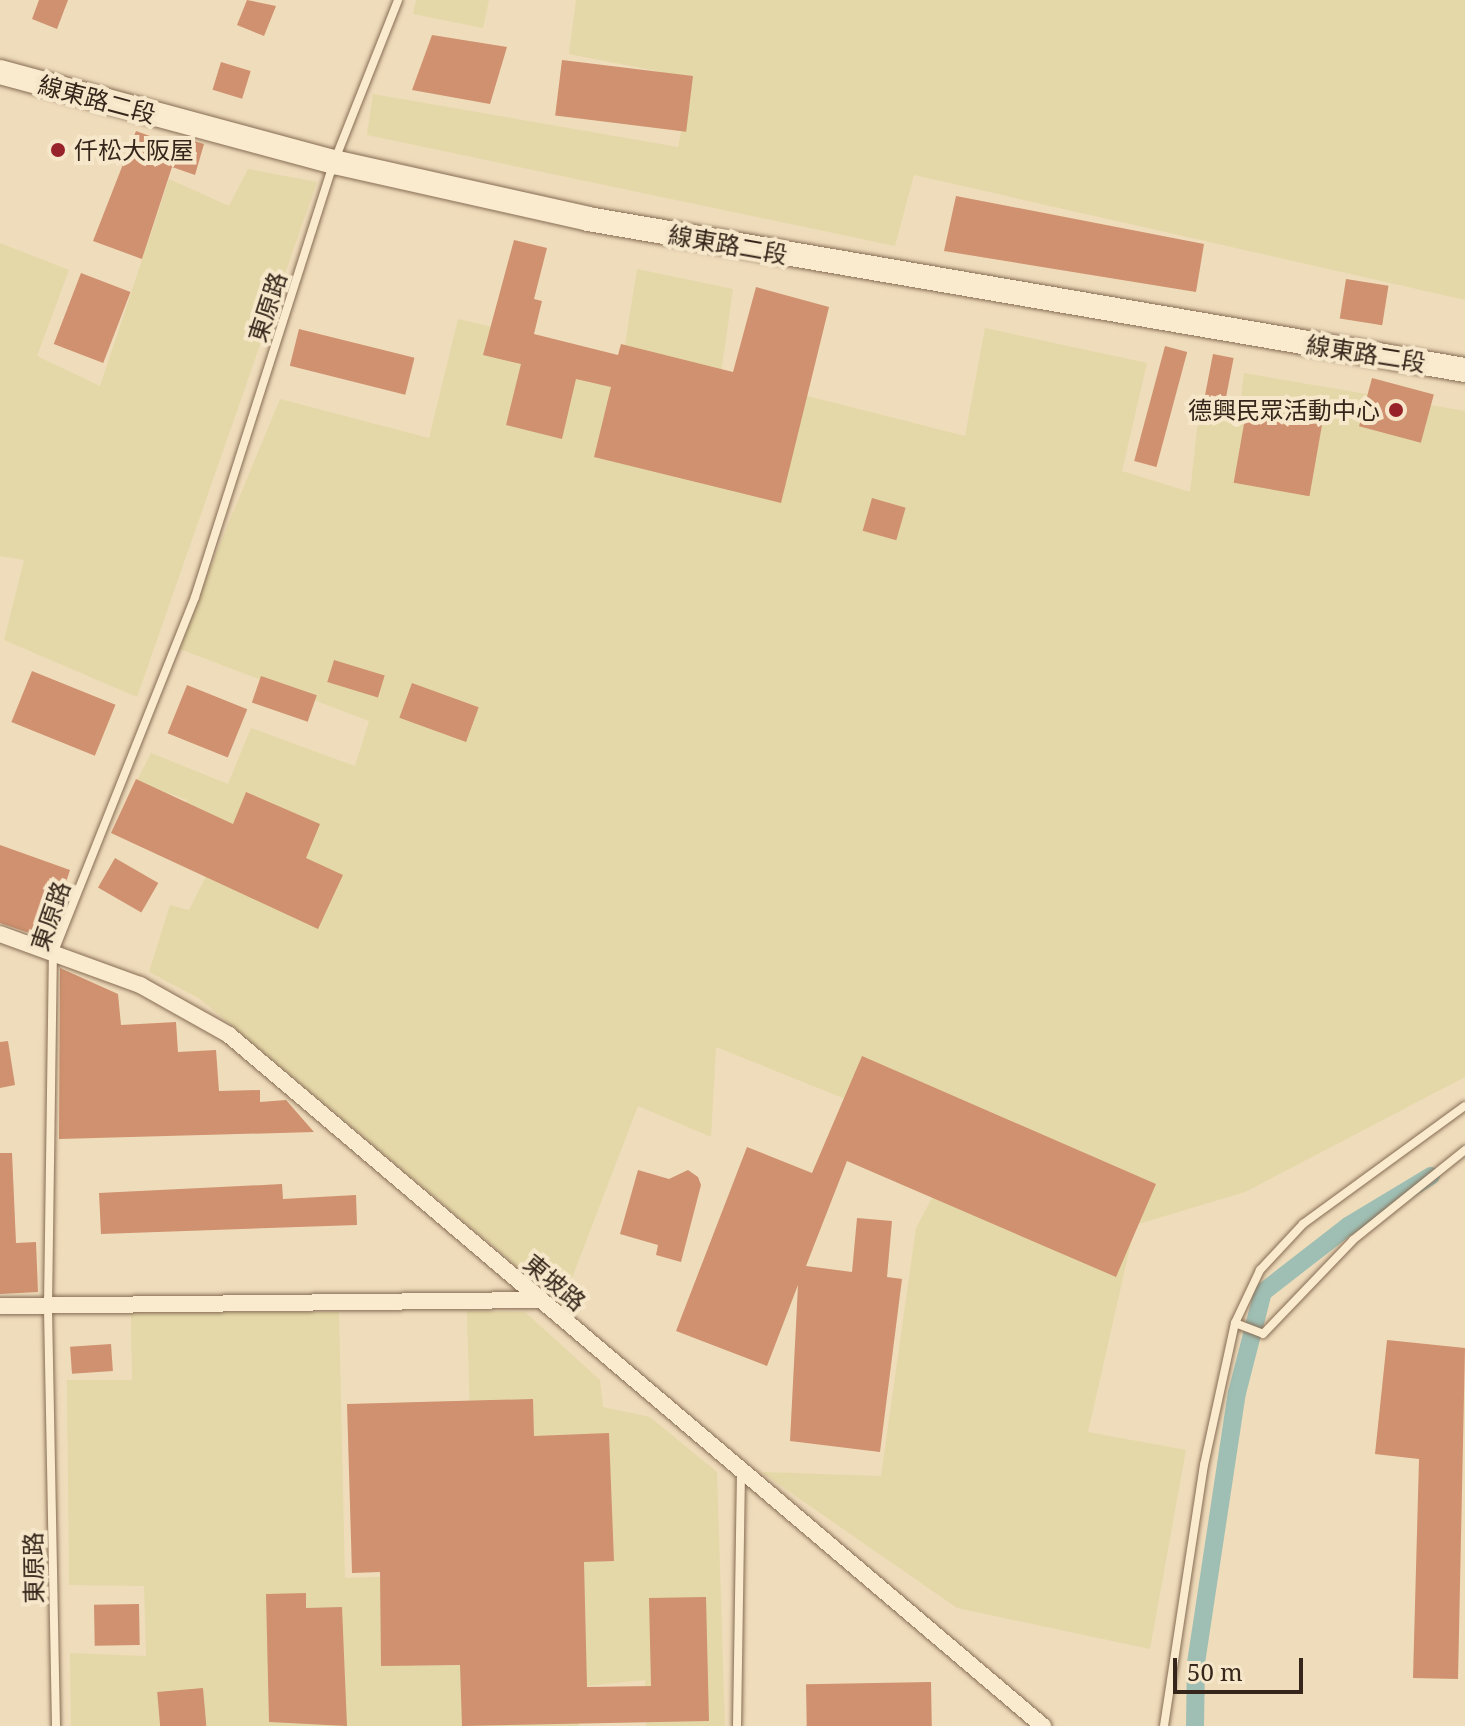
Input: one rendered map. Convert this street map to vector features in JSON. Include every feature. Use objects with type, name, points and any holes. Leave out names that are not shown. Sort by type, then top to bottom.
[{"type":"main road","name":"線東路二段","points":[[0,72],[334,162],[588,219],[1465,370]]},
{"type":"street","name":"東坡路","points":[[0,934],[140,985],[229,1035],[1043,1726]]},
{"type":"street","points":[[0,1306],[539,1300]]},
{"type":"lane","name":"東原路","points":[[56,1726],[48,1306],[53,954],[195,597],[334,162],[398,0]]},
{"type":"lane","points":[[1164,1726],[1204,1465],[1235,1323],[1260,1270],[1303,1224],[1465,1106]]},
{"type":"lane","points":[[1235,1323],[1263,1334],[1353,1240],[1465,1150]]},
{"type":"lane","points":[[737,1726],[741,1472]]},
{"type":"shaded area","points":[[416,0],[489,0],[483,28],[413,14]]},
{"type":"shaded area","points":[[576,0],[1465,0],[1465,300],[914,175],[895,246],[367,135],[373,94],[678,147],[692,78],[569,54]]},
{"type":"shaded area","points":[[248,169],[317,182],[137,697],[4,640],[24,560],[0,556],[0,243],[69,270],[37,356],[100,386],[169,179],[229,206]]},
{"type":"shaded area","points":[[637,269],[733,289],[721,374],[965,436],[985,328],[1147,363],[1122,471],[1190,492],[1199,412],[1238,426],[1244,373],[1465,411],[1465,1077],[1245,1192],[1135,1225],[1088,1432],[1186,1450],[1150,1649],[957,1608],[761,1472],[881,1476],[916,1228],[960,1145],[716,1047],[711,1137],[638,1106],[562,1304],[200,999],[149,972],[170,905],[189,910],[218,853],[169,825],[187,800],[136,782],[151,753],[228,784],[251,728],[355,766],[369,721],[177,648],[280,399],[429,438],[458,319],[623,357]]},
{"type":"shaded area","points":[[467,1311],[525,1312],[600,1380],[603,1407],[650,1417],[717,1472],[725,1726],[646,1726],[645,1680],[579,1687],[579,1726],[71,1726],[70,1653],[146,1656],[144,1586],[69,1585],[67,1380],[132,1380],[131,1312],[339,1312],[345,1578],[474,1574]]},
{"type":"building","points":[[39,0],[68,0],[57,29],[32,19]]},
{"type":"building","points":[[247,0],[276,6],[264,36],[237,25]]},
{"type":"building","points":[[432,35],[507,47],[490,104],[412,90]]},
{"type":"building","points":[[562,60],[693,76],[686,132],[555,116]]},
{"type":"building","points":[[221,62],[251,71],[242,99],[213,90]]},
{"type":"building","points":[[136,131],[183,148],[187,139],[204,144],[195,175],[172,167],[142,259],[93,241]]},
{"type":"building","points":[[956,196],[1204,244],[1196,292],[944,251]]},
{"type":"building","points":[[514,240],[547,248],[534,299],[542,301],[534,334],[618,355],[621,344],[733,372],[756,287],[829,307],[781,503],[594,457],[611,387],[576,379],[562,439],[506,425],[521,364],[483,355]]},
{"type":"building","points":[[81,273],[130,292],[103,363],[54,344]]},
{"type":"building","points":[[1346,279],[1388,286],[1382,325],[1340,319]]},
{"type":"building","points":[[299,329],[414,358],[405,395],[290,366]]},
{"type":"building","points":[[1165,346],[1187,352],[1156,467],[1134,461]]},
{"type":"building","points":[[1213,354],[1234,358],[1225,400],[1205,396]]},
{"type":"building","name":"德興民眾活動中心","points":[[1372,378],[1434,395],[1421,443],[1359,426]]},
{"type":"building","points":[[1247,407],[1323,420],[1309,496],[1234,483]]},
{"type":"building","points":[[872,498],[906,508],[896,540],[863,531]]},
{"type":"building","points":[[334,660],[385,675],[378,697],[327,682]]},
{"type":"building","points":[[32,671],[115,705],[95,756],[11,722]]},
{"type":"building","points":[[261,676],[317,695],[308,722],[252,702]]},
{"type":"building","points":[[412,683],[479,707],[466,742],[399,718]]},
{"type":"building","points":[[187,685],[247,709],[228,758],[168,733]]},
{"type":"building","points":[[136,779],[233,824],[246,792],[320,824],[306,858],[343,875],[318,929],[111,833]]},
{"type":"building","points":[[0,845],[70,870],[47,939],[0,923]]},
{"type":"building","points":[[115,858],[158,883],[141,912],[98,887]]},
{"type":"building","points":[[60,968],[118,994],[121,1025],[176,1022],[178,1052],[216,1050],[219,1091],[260,1090],[260,1102],[286,1100],[314,1132],[59,1139]]},
{"type":"building","points":[[8,1041],[15,1085],[0,1088],[0,1042]]},
{"type":"building","points":[[862,1056],[1156,1184],[1116,1277],[847,1161],[806,1266],[852,1272],[857,1218],[892,1221],[887,1277],[902,1279],[880,1452],[790,1441],[798,1285],[767,1366],[676,1331],[747,1147],[812,1173]]},
{"type":"building","points":[[0,1153],[12,1153],[16,1243],[36,1242],[38,1292],[0,1294]]},
{"type":"building","points":[[638,1170],[669,1179],[688,1170],[698,1177],[701,1185],[681,1262],[656,1255],[658,1245],[620,1234]]},
{"type":"building","points":[[282,1184],[283,1199],[356,1195],[357,1225],[101,1234],[99,1193]]},
{"type":"building","points":[[1387,1340],[1465,1348],[1458,1679],[1413,1678],[1419,1459],[1375,1454]]},
{"type":"building","points":[[111,1344],[113,1371],[72,1374],[70,1347]]},
{"type":"building","points":[[533,1399],[534,1436],[609,1433],[614,1561],[584,1562],[587,1687],[651,1686],[649,1598],[706,1597],[709,1721],[462,1726],[460,1665],[381,1666],[380,1572],[352,1573],[347,1404]]},
{"type":"building","points":[[306,1593],[306,1608],[342,1607],[347,1726],[269,1722],[266,1594]]},
{"type":"building","points":[[139,1604],[140,1645],[95,1646],[94,1605]]},
{"type":"building","points":[[931,1682],[932,1726],[807,1726],[806,1684]]},
{"type":"building","points":[[203,1688],[206,1726],[160,1726],[157,1692]]},
{"type":"waterway","points":[[1195,1726],[1196,1663],[1237,1393],[1263,1292],[1348,1226],[1431,1176]]},
{"type":"place","name":"仟松大阪屋","points":[[58,150]]},
{"type":"place","name":"德興民眾活動中心","points":[[1396,410]]}]
